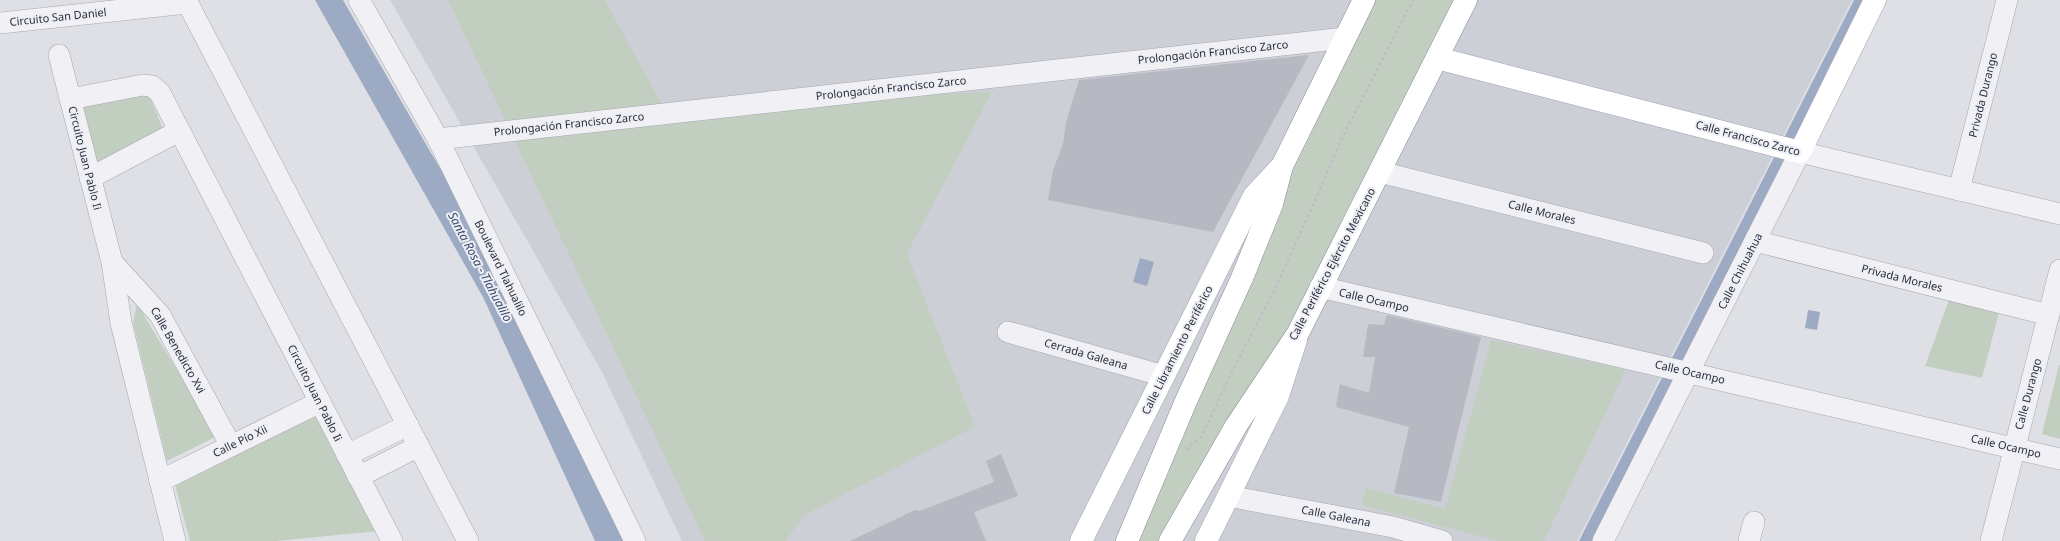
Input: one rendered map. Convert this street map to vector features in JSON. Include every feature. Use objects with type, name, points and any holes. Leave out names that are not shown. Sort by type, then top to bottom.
[{"type":"main road","points":[[1127,541],[1186,402],[1242,278],[1272,204],[1282,166],[1364,0]]},
{"type":"main road","name":"Calle Periférico Ejército Mexicano","points":[[1170,541],[1236,426],[1298,333],[1466,0]]},
{"type":"main road","name":"Calle Chihuahua","points":[[1796,151],[1875,0]]},
{"type":"main road","name":"Calle Francisco Zarco","points":[[1436,58],[1796,151]]},
{"type":"main road","name":"Calle Libramiento Periférico","points":[[1081,541],[1254,196],[1282,166]]},
{"type":"main road","points":[[1206,541],[1278,396],[1298,333]]},
{"type":"street","name":"Boulevard Tlahualilo","points":[[359,0],[438,139],[635,541]]},
{"type":"street","name":"Privada Durango","points":[[1959,190],[2007,0]]},
{"type":"street","name":"Circuito San Daniel","points":[[0,23],[186,2]]},
{"type":"street","points":[[186,2],[468,541]]},
{"type":"street","name":"Prolongación Francisco Zarco","points":[[438,139],[1345,38]]},
{"type":"street","points":[[59,55],[70,99]]},
{"type":"street","name":"Circuito Juan Pablo Ii","points":[[175,541],[121,323],[112,262],[70,99],[143,85],[152,86],[160,93],[392,541]]},
{"type":"street","points":[[90,178],[179,131]]},
{"type":"street","name":"Calle Francisco Zarco","points":[[1796,151],[2060,214]]},
{"type":"street","name":"Calle Chihuahua","points":[[1603,541],[1684,370],[1754,241],[1796,151]]},
{"type":"street","name":"Calle Morales","points":[[1380,172],[1703,253]]},
{"type":"street","name":"Privada Morales","points":[[1754,241],[2049,315]]},
{"type":"street","name":"Calle Benedicto Xvi","points":[[112,262],[160,315],[231,446]]},
{"type":"street","name":"Calle Durango","points":[[1991,541],[2060,270]]},
{"type":"street","name":"Calle Ocampo","points":[[1320,287],[1660,364],[2060,459]]},
{"type":"street","name":"Cerrada Galeana","points":[[1008,332],[1164,376]]},
{"type":"street","name":"Calle Pío Xii","points":[[160,481],[320,402]]},
{"type":"street","name":"Circuito Juan Pablo Ii","points":[[347,455],[408,425]]},
{"type":"street","points":[[358,477],[419,446]]},
{"type":"street","name":"Calle Galeana","points":[[1228,496],[1393,527],[1442,541]]},
{"type":"path","points":[[1161,462],[1179,456],[1201,437],[1273,292],[1316,201],[1342,138],[1413,0]]},
{"type":"shaded area","points":[[390,0],[1852,0],[1577,541],[682,541],[602,372]]},
{"type":"green space","points":[[448,0],[605,0],[662,105],[992,92],[907,254],[975,427],[806,514],[785,541],[705,541]]},
{"type":"green space","points":[[1376,0],[1467,0],[1294,330],[1171,541],[1134,541],[1193,412],[1274,210]]},
{"type":"green space","points":[[148,92],[163,129],[97,163],[81,114],[86,103]]},
{"type":"green space","points":[[1949,300],[2000,308],[1982,378],[1925,366]]},
{"type":"green space","points":[[137,304],[217,436],[167,461],[133,323]]},
{"type":"green space","points":[[1491,340],[1626,370],[1544,541],[1498,541],[1361,505],[1366,488],[1445,509]]},
{"type":"green space","points":[[2060,365],[2060,439],[2042,434]]},
{"type":"green space","points":[[315,412],[378,531],[277,541],[190,541],[175,485]]},
{"type":"water","name":"Santa Rosa - Tlahualilo","points":[[315,0],[343,0],[431,153],[515,292],[629,541],[595,541],[483,297]]},
{"type":"water","points":[[1854,0],[1869,0],[1596,541],[1579,541]]},
{"type":"water","points":[[1140,258],[1154,262],[1147,286],[1133,282]]},
{"type":"water","points":[[1808,310],[1820,312],[1817,330],[1805,328]]},
{"type":"building","points":[[1309,55],[1213,232],[1048,200],[1053,170],[1063,144],[1066,122],[1079,80]]},
{"type":"building","points":[[1387,315],[1481,337],[1441,502],[1394,493],[1409,427],[1336,407],[1340,384],[1369,393],[1375,357],[1363,357],[1368,324],[1384,325]]},
{"type":"building","points":[[1001,454],[1018,496],[974,512],[986,541],[850,541],[915,510],[920,511],[994,482],[986,461]]}]
